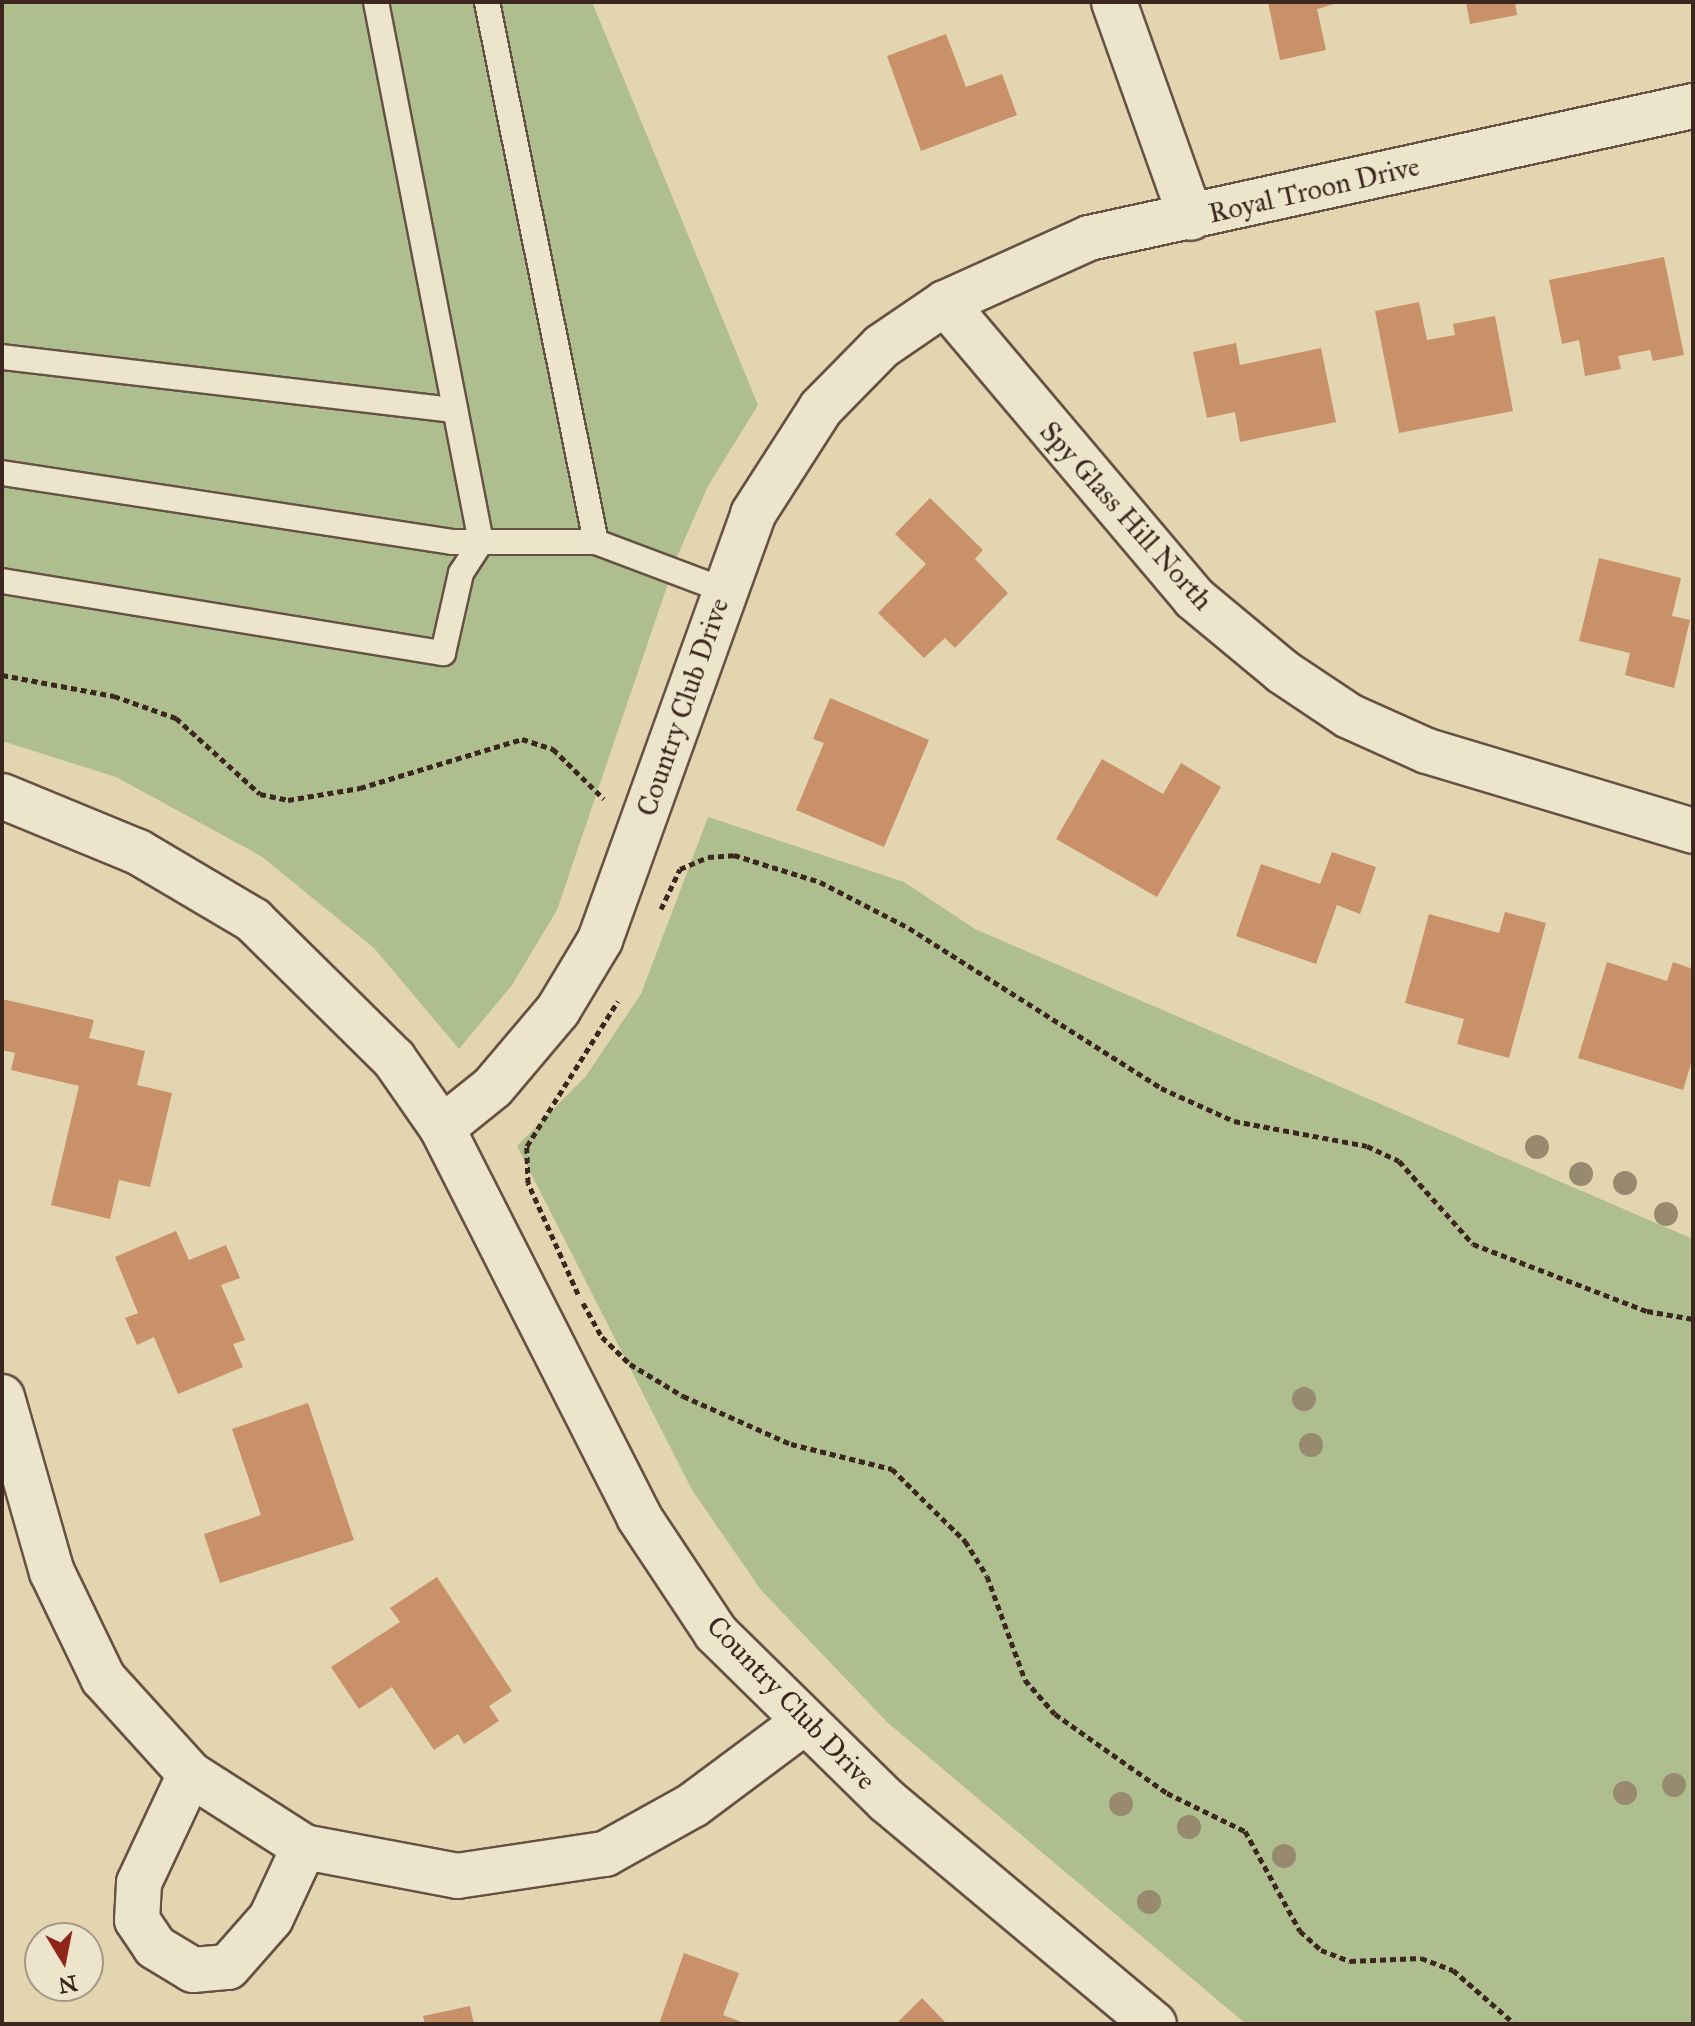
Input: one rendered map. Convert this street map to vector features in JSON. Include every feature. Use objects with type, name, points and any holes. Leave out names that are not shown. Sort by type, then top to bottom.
[{"type":"street","points":[[1114,2],[1191,218]]},
{"type":"street","name":"Royal Troon Drive","points":[[945,303],[1089,238],[1693,106]]},
{"type":"street","name":"Country Club Drive","points":[[442,1128],[493,1087],[558,1010],[600,940],[753,514],[821,408],[882,346],[945,303]]},
{"type":"street","name":"Spy Glass Hill North","points":[[945,303],[1194,598],[1283,672],[1349,716],[1427,751],[1693,831]]},
{"type":"street","name":"Country Club Drive","points":[[2,796],[138,852],[253,920],[394,1059],[442,1128],[639,1517],[716,1633],[803,1723],[1154,2024]]},
{"type":"street","points":[[2,1397],[78,1632],[141,1727],[190,1774],[304,1847],[457,1876],[605,1854],[693,1805],[803,1723]]},
{"type":"street","points":[[190,1774],[139,1883],[137,1920],[155,1947],[193,1970],[228,1967],[271,1918],[304,1847]]},
{"type":"lane","points":[[2,581],[443,653],[461,573],[481,542],[376,2]]},
{"type":"lane","points":[[487,2],[596,542]]},
{"type":"lane","points":[[2,357],[455,410]]},
{"type":"lane","points":[[2,473],[481,542],[596,542],[724,590]]},
{"type":"path","points":[[2,675],[114,696],[176,718],[260,794],[288,800],[360,788],[522,739],[553,749],[584,772],[637,838],[677,874]]},
{"type":"path","points":[[657,918],[677,874],[708,857],[734,855],[820,882],[909,928],[1161,1088],[1234,1121],[1367,1146],[1399,1161],[1473,1244],[1647,1311],[1693,1319]]},
{"type":"path","points":[[623,990],[527,1146],[528,1183],[602,1337],[683,1396],[791,1444],[892,1469],[965,1541],[987,1576],[1025,1680],[1055,1714],[1167,1793],[1245,1831],[1300,1931],[1321,1950],[1350,1961],[1421,1958],[1453,1970],[1515,2024]]},
{"type":"green space","points":[[2,2],[592,2],[758,405],[708,486],[677,557],[557,910],[512,985],[459,1049],[374,948],[261,856],[116,777],[2,741]]},
{"type":"green space","points":[[708,817],[904,882],[975,929],[1693,1239],[1693,2024],[1246,2024],[887,1722],[761,1590],[692,1490],[517,1146],[586,1076],[641,994]]},
{"type":"building","points":[[1268,2],[1341,2],[1317,9],[1326,50],[1280,60]]},
{"type":"building","points":[[1466,2],[1515,2],[1517,15],[1470,24]]},
{"type":"building","points":[[946,34],[966,87],[1002,74],[1017,115],[921,151],[887,56]]},
{"type":"building","points":[[1664,257],[1684,355],[1653,361],[1650,350],[1618,356],[1621,369],[1585,376],[1579,340],[1562,344],[1549,280]]},
{"type":"building","points":[[1419,302],[1427,340],[1455,335],[1453,324],[1495,316],[1513,411],[1399,433],[1375,311]]},
{"type":"building","points":[[1236,343],[1240,365],[1321,348],[1336,422],[1240,442],[1235,412],[1207,418],[1193,352]]},
{"type":"building","points":[[930,498],[983,550],[975,559],[1008,593],[955,648],[945,638],[924,658],[878,613],[926,564],[895,534]]},
{"type":"building","points":[[1599,558],[1681,578],[1672,616],[1690,620],[1674,688],[1625,675],[1630,653],[1579,641]]},
{"type":"building","points":[[830,698],[929,740],[884,847],[796,810],[824,743],[813,739]]},
{"type":"building","points":[[1102,759],[1163,794],[1181,763],[1221,787],[1157,897],[1056,839]]},
{"type":"building","points":[[1332,852],[1376,867],[1360,914],[1337,905],[1316,964],[1236,936],[1261,864],[1320,884]]},
{"type":"building","points":[[1505,912],[1546,923],[1509,1058],[1457,1044],[1464,1019],[1405,1003],[1429,914],[1499,933]]},
{"type":"building","points":[[1607,962],[1667,981],[1673,962],[1693,969],[1693,1057],[1683,1090],[1578,1058]]},
{"type":"building","points":[[2,999],[94,1020],[89,1038],[145,1051],[137,1085],[172,1093],[150,1187],[119,1180],[110,1219],[51,1205],[79,1086],[11,1070],[15,1053],[2,1050]]},
{"type":"building","points":[[176,1231],[189,1260],[226,1245],[240,1278],[221,1285],[245,1340],[233,1344],[243,1367],[178,1394],[154,1337],[137,1345],[125,1318],[138,1313],[115,1257]]},
{"type":"building","points":[[308,1403],[354,1540],[220,1583],[204,1534],[261,1515],[232,1429]]},
{"type":"building","points":[[437,1577],[512,1691],[489,1706],[499,1721],[464,1744],[458,1734],[434,1750],[392,1687],[359,1709],[331,1667],[400,1622],[390,1608]]},
{"type":"building","points":[[684,1953],[739,1973],[723,2015],[747,2024],[659,2024]]},
{"type":"building","points":[[922,1998],[947,2024],[896,2024]]},
{"type":"building","points":[[470,2006],[474,2024],[425,2024],[423,2016]]}]
